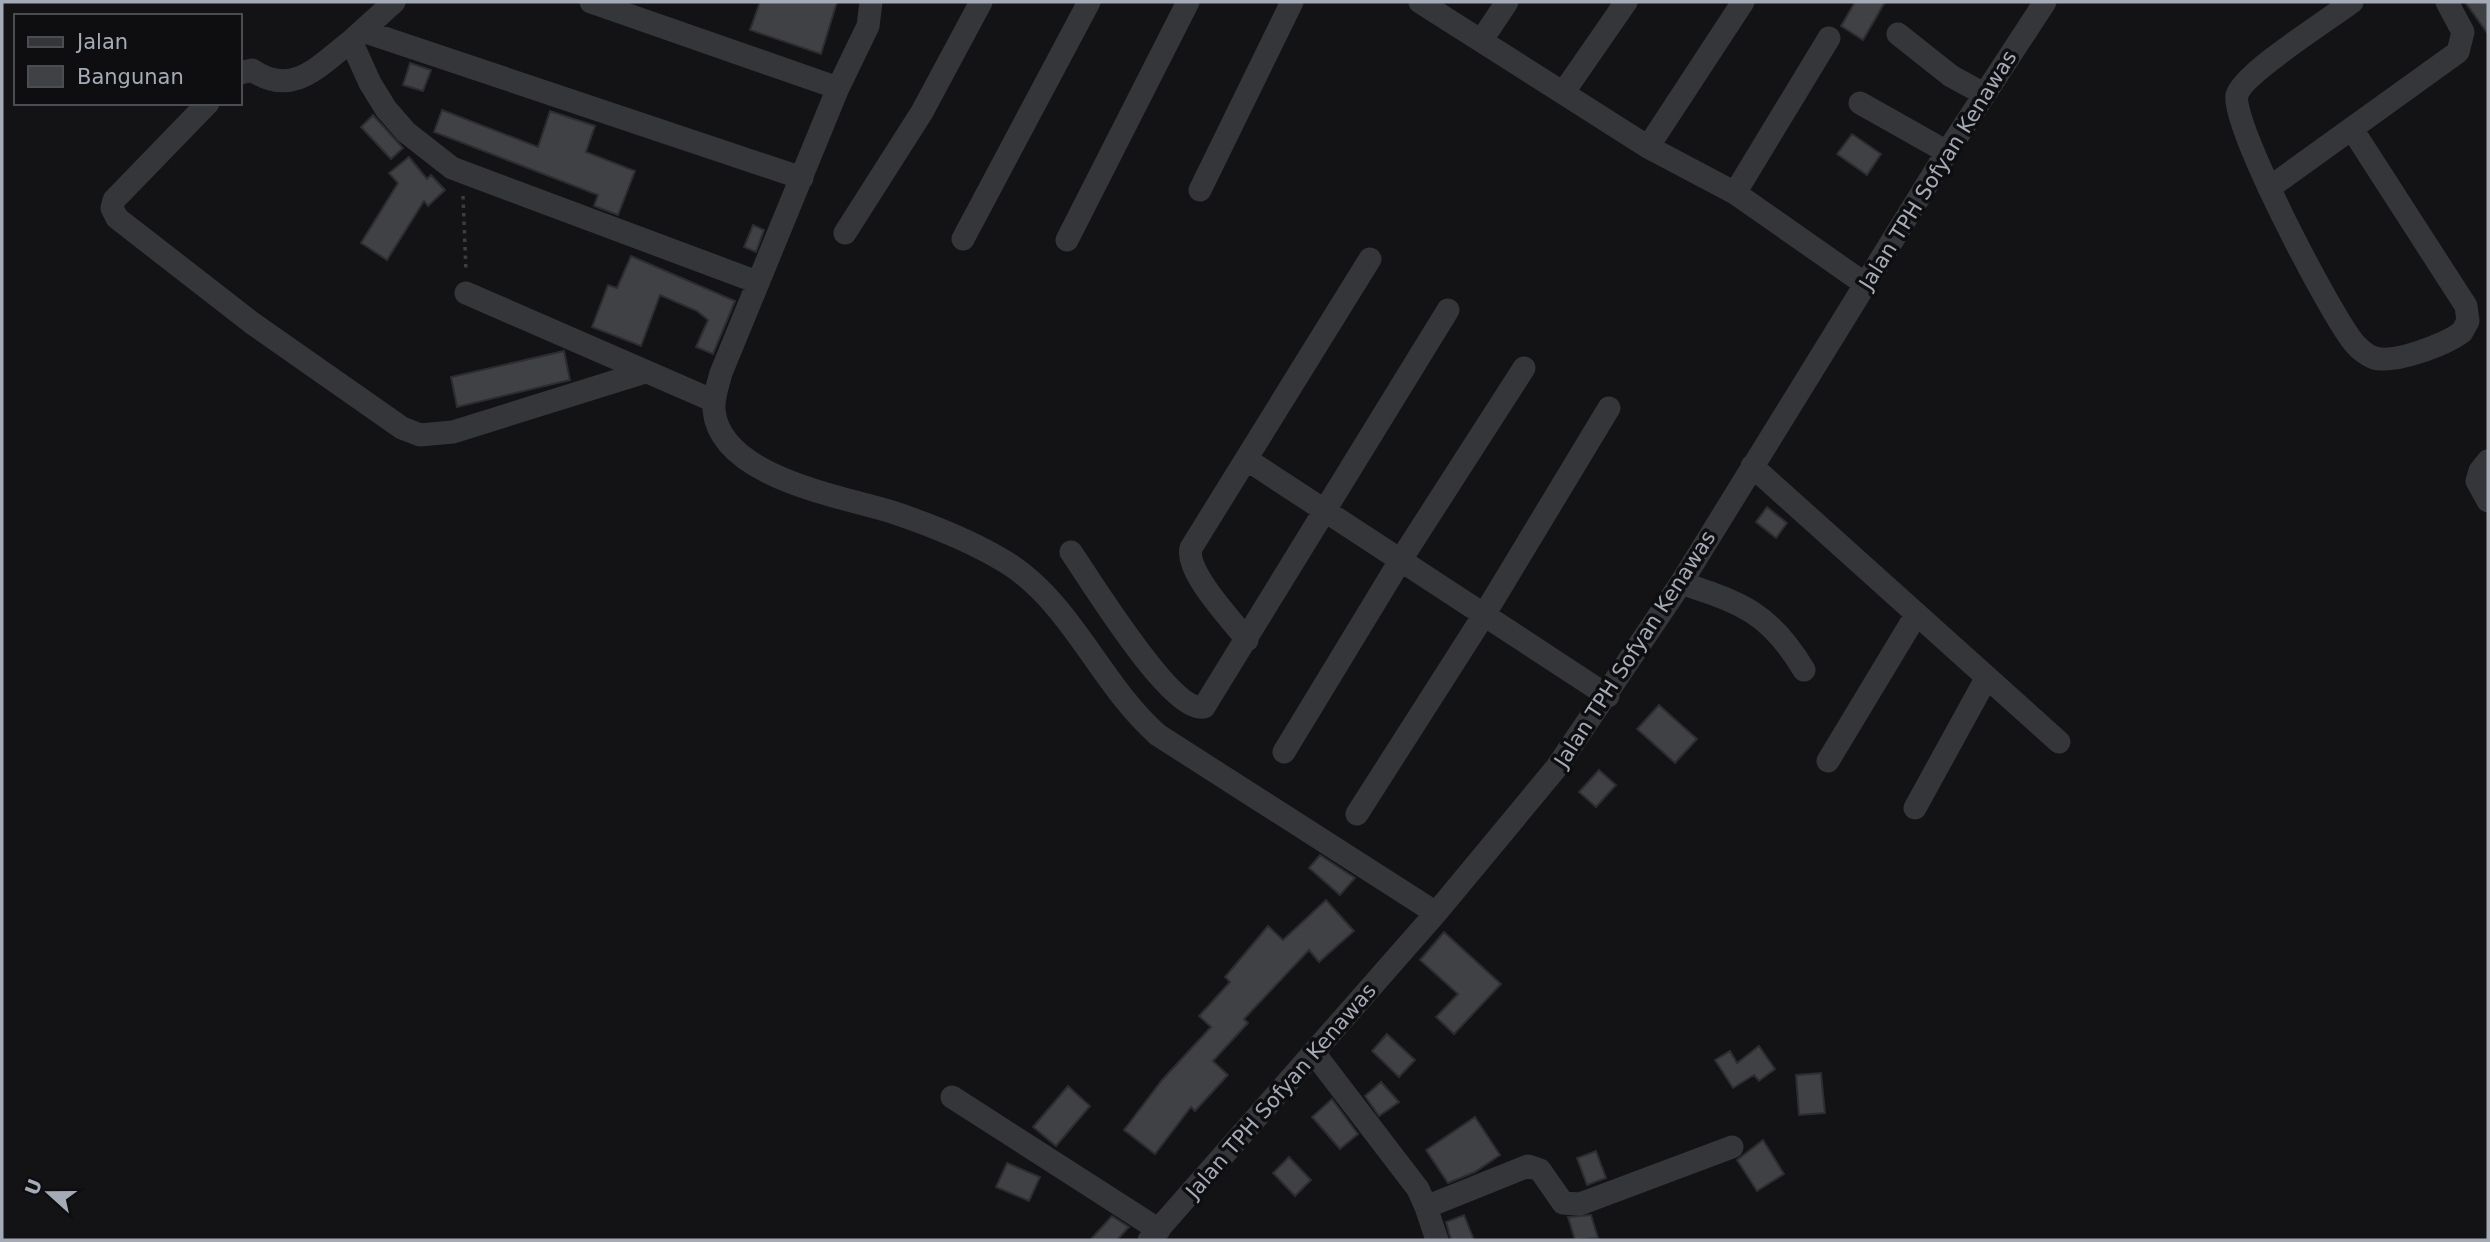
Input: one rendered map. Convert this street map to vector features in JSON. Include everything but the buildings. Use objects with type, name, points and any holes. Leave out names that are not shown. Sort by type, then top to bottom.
[{"type":"street","points":[[242,72],[252,70],[264,79],[284,83],[314,70],[394,2]]},
{"type":"street","points":[[591,2],[838,88]]},
{"type":"street","points":[[871,2],[868,26],[838,88],[757,282],[714,401],[717,426],[740,455],[759,468],[788,481],[923,523],[1009,564],[1057,608],[1116,692],[1137,717],[1158,735],[1436,913]]},
{"type":"street","points":[[845,233],[922,112],[981,2]]},
{"type":"street","points":[[963,239],[1089,2]]},
{"type":"street","points":[[1067,240],[1188,2]]},
{"type":"street","points":[[1200,190],[1292,2]]},
{"type":"street","points":[[1420,2],[1648,147],[1735,193],[1865,284]]},
{"type":"street","points":[[1481,41],[1507,2]]},
{"type":"street","points":[[1563,93],[1626,2]]},
{"type":"street","points":[[1648,147],[1743,2]]},
{"type":"street","name":"Jalan TPH Sofyan Kenawas","points":[[1154,1235],[1436,913],[1557,767],[1608,696],[1681,583],[1947,152],[2045,2]]},
{"type":"street","points":[[2352,129],[2466,306],[2468,321],[2456,337],[2399,358],[2381,360],[2370,356],[2355,344],[2321,289],[2269,188],[2237,108],[2240,88],[2254,72],[2353,2]]},
{"type":"street","points":[[2269,188],[2458,52],[2463,32],[2447,2]]},
{"type":"street","points":[[1898,34],[1951,76],[1984,94]]},
{"type":"street","points":[[357,36],[370,83],[386,109],[406,132],[452,168],[757,282]]},
{"type":"street","points":[[357,36],[802,178]]},
{"type":"street","points":[[1735,193],[1829,38]]},
{"type":"street","points":[[1860,103],[1947,152]]},
{"type":"street","points":[[206,105],[114,200],[112,208],[117,218],[252,323],[402,428],[420,435],[453,432],[645,372]]},
{"type":"street","points":[[1247,640],[1194,570],[1189,556],[1370,259]]},
{"type":"street","points":[[466,293],[714,401]]},
{"type":"street","points":[[1070,552],[1157,675],[1191,706],[1204,707],[1448,310]]},
{"type":"street","points":[[1284,752],[1524,368]]},
{"type":"street","points":[[1357,814],[1484,615],[1609,408]]},
{"type":"street","points":[[1246,459],[1608,696]]},
{"type":"street","points":[[2488,461],[2480,471],[2477,481],[2488,501]]},
{"type":"street","points":[[1752,466],[2059,742]]},
{"type":"street","points":[[1681,583],[1740,604],[1763,619],[1777,631],[1804,670]]},
{"type":"street","points":[[1828,761],[1916,615]]},
{"type":"street","points":[[1915,808],[1987,677]]},
{"type":"street","points":[[1314,1053],[1418,1189],[1437,1240]]},
{"type":"street","points":[[952,1097],[1154,1235]]},
{"type":"street","points":[[1426,1207],[1528,1166],[1540,1170],[1563,1203],[1580,1204],[1732,1147]]},
{"type":"path","points":[[452,168],[463,189],[466,293]]}]
